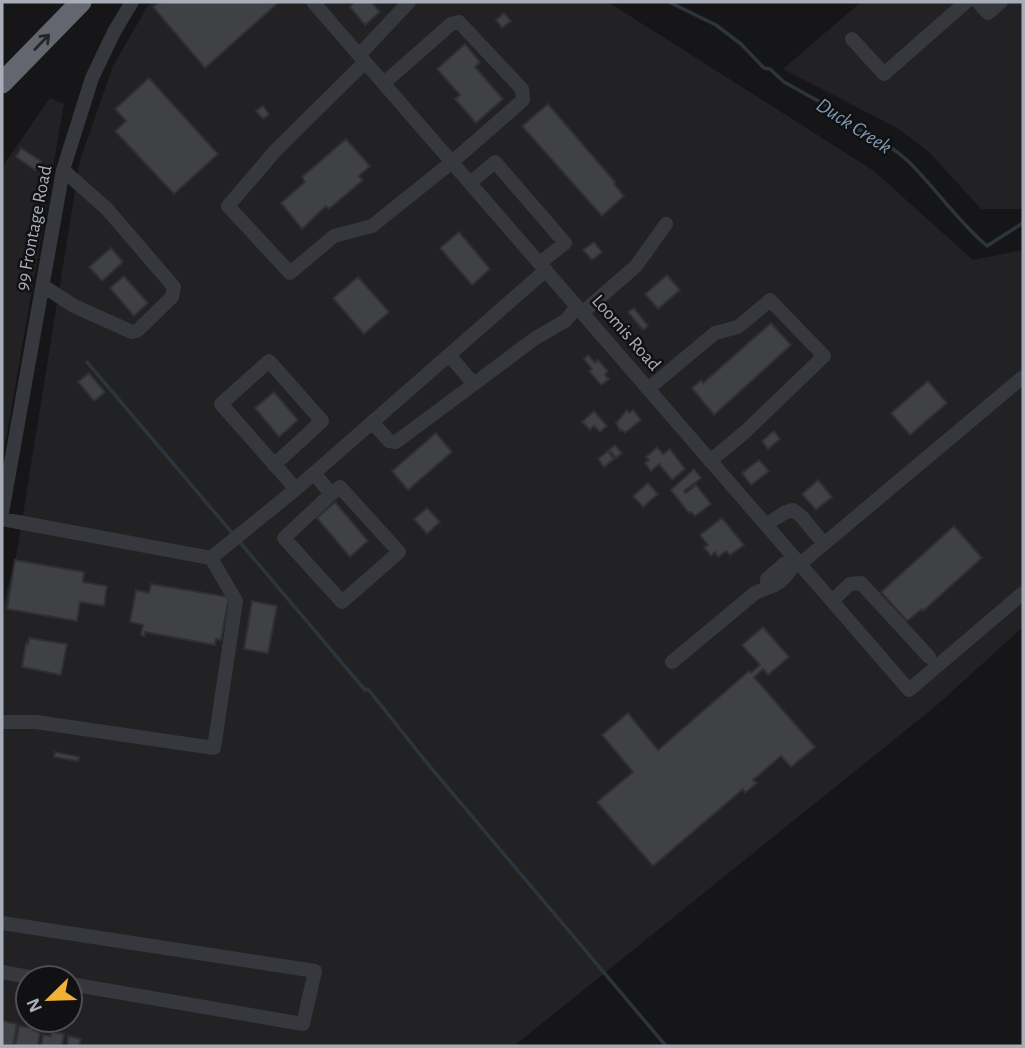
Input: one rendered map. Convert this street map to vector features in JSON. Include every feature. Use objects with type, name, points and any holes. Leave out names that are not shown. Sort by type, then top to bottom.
[{"type":"highway","points":[[2,83],[81,2]]},
{"type":"street","name":"99 Frontage Road","points":[[2,513],[8,452],[64,170],[92,78],[132,2]]},
{"type":"street","name":"Loomis Road","points":[[313,2],[909,690],[1023,593]]},
{"type":"street","points":[[384,83],[451,24],[459,22],[522,89],[523,100],[452,162],[372,226],[334,236],[290,273],[228,206],[409,2]]},
{"type":"street","points":[[852,39],[884,74],[965,2]]},
{"type":"street","points":[[978,2],[988,13],[1000,2]]},
{"type":"street","points":[[211,558],[296,489],[449,355],[565,243],[495,162],[470,183]]},
{"type":"street","points":[[43,286],[74,306],[132,332],[137,331],[172,297],[174,287],[107,209],[64,170]]},
{"type":"street","points":[[372,422],[389,441],[396,442],[534,339],[565,321],[623,280],[666,224]]},
{"type":"street","points":[[648,388],[715,333],[738,327],[770,300],[824,356],[745,432],[710,461]]},
{"type":"street","points":[[449,355],[474,384]]},
{"type":"street","points":[[274,464],[322,421],[269,361],[220,404],[296,489]]},
{"type":"street","points":[[673,662],[755,593],[767,587],[767,579],[784,564],[798,562],[824,544],[1023,377]]},
{"type":"street","points":[[314,473],[331,494]]},
{"type":"street","points":[[340,487],[399,552],[342,602],[284,538],[331,494],[340,487]]},
{"type":"street","points":[[766,525],[793,510],[824,544]]},
{"type":"street","points":[[2,519],[211,558],[236,601],[214,748],[36,722],[2,722]]},
{"type":"street","points":[[832,601],[850,584],[861,583],[929,657]]},
{"type":"street","points":[[2,923],[315,971],[303,1024],[84,986]]},
{"type":"shaded area","points":[[150,2],[608,2],[874,171],[973,260],[1023,250],[1023,627],[937,705],[514,1046],[2,1046],[2,610],[17,552],[80,160],[113,66]]},
{"type":"shaded area","points":[[861,2],[1023,2],[1023,209],[981,209],[929,152],[897,128],[783,69]]},
{"type":"shaded area","points":[[50,98],[64,104],[2,463],[2,167]]},
{"type":"building","points":[[160,2],[279,2],[205,68],[153,7]]},
{"type":"building","points":[[354,2],[371,2],[380,12],[365,25],[350,7]]},
{"type":"building","points":[[504,13],[511,21],[502,28],[496,20]]},
{"type":"building","points":[[465,44],[480,62],[475,67],[503,99],[476,123],[455,99],[460,95],[437,69]]},
{"type":"building","points":[[149,78],[218,154],[174,194],[115,131],[126,121],[115,109]]},
{"type":"building","points":[[548,104],[624,196],[602,216],[522,126]]},
{"type":"building","points":[[263,106],[269,114],[263,119],[256,111]]},
{"type":"building","points":[[346,139],[370,166],[359,176],[363,180],[329,209],[326,206],[302,229],[281,203],[305,182],[302,177]]},
{"type":"building","points":[[21,148],[41,161],[35,170],[16,157]]},
{"type":"building","points":[[459,232],[490,269],[472,285],[440,248]]},
{"type":"building","points":[[594,242],[602,252],[592,260],[583,250]]},
{"type":"building","points":[[111,248],[123,262],[102,281],[89,267]]},
{"type":"building","points":[[667,275],[680,290],[658,309],[645,294]]},
{"type":"building","points":[[124,276],[148,303],[134,316],[110,288]]},
{"type":"building","points":[[358,277],[389,312],[364,334],[333,298]]},
{"type":"building","points":[[634,308],[648,326],[643,330],[628,312]]},
{"type":"building","points":[[771,323],[791,345],[714,415],[692,388],[701,380],[703,383]]},
{"type":"building","points":[[588,355],[595,363],[598,360],[608,371],[605,375],[609,379],[601,385],[589,371],[592,369],[584,359]]},
{"type":"building","points":[[89,373],[105,392],[94,401],[78,382]]},
{"type":"building","points":[[928,381],[947,403],[910,435],[891,413]]},
{"type":"building","points":[[274,392],[298,420],[279,437],[255,408]]},
{"type":"building","points":[[627,410],[629,413],[633,410],[641,420],[625,433],[620,431],[616,423]]},
{"type":"building","points":[[594,411],[607,426],[600,432],[594,426],[590,430],[582,422]]},
{"type":"building","points":[[774,431],[780,439],[768,449],[762,441]]},
{"type":"building","points":[[436,433],[452,452],[408,490],[392,471]]},
{"type":"building","points":[[615,445],[622,453],[616,458],[609,450]]},
{"type":"building","points":[[657,447],[663,454],[670,449],[685,469],[672,480],[659,464],[651,471],[645,463],[649,460],[646,457]]},
{"type":"building","points":[[608,451],[614,459],[604,467],[598,459]]},
{"type":"building","points":[[759,460],[769,471],[751,485],[742,473]]},
{"type":"building","points":[[694,469],[701,478],[684,491],[686,493],[696,485],[711,504],[695,516],[689,513],[671,490]]},
{"type":"building","points":[[818,480],[832,497],[816,510],[802,494]]},
{"type":"building","points":[[648,483],[658,494],[643,507],[633,496]]},
{"type":"building","points":[[335,502],[368,541],[350,557],[317,518]]},
{"type":"building","points":[[427,508],[440,522],[427,534],[414,519]]},
{"type":"building","points":[[722,518],[744,545],[730,555],[726,551],[718,557],[715,552],[711,556],[704,547],[708,545],[700,535]]},
{"type":"building","points":[[954,526],[982,558],[923,611],[922,609],[907,621],[881,592]]},
{"type":"building","points":[[15,560],[84,572],[83,582],[107,586],[104,606],[80,602],[77,621],[7,609]]},
{"type":"building","points":[[151,584],[229,597],[221,640],[216,639],[215,645],[145,632],[145,636],[141,635],[143,625],[130,622],[136,590],[149,593]]},
{"type":"building","points":[[252,601],[277,606],[268,653],[244,649]]},
{"type":"building","points":[[763,627],[789,657],[768,675],[763,669],[754,677],[815,747],[791,767],[781,756],[753,780],[757,783],[745,793],[743,789],[653,866],[597,802],[633,772],[602,735],[628,713],[658,750],[749,671],[751,673],[760,665],[742,645]]},
{"type":"building","points":[[29,638],[67,644],[61,675],[22,667]]},
{"type":"building","points":[[55,752],[79,757],[78,761],[54,757]]},
{"type":"building","points":[[3,1021],[14,1023],[13,1046],[2,1045]]},
{"type":"building","points":[[17,1034],[40,1034],[38,1046],[15,1046]]},
{"type":"building","points":[[64,1034],[62,1046],[41,1046],[43,1035]]},
{"type":"building","points":[[68,1036],[81,1039],[79,1046],[67,1046]]},
{"type":"waterway","name":"Duck Creek","points":[[669,2],[716,25],[741,44],[764,68],[770,69],[784,82],[840,113],[844,122],[902,156],[987,246],[1023,223]]},
{"type":"waterway","points":[[87,362],[233,534]]},
{"type":"waterway","points":[[238,540],[365,690],[368,689],[427,763],[666,1046]]}]
